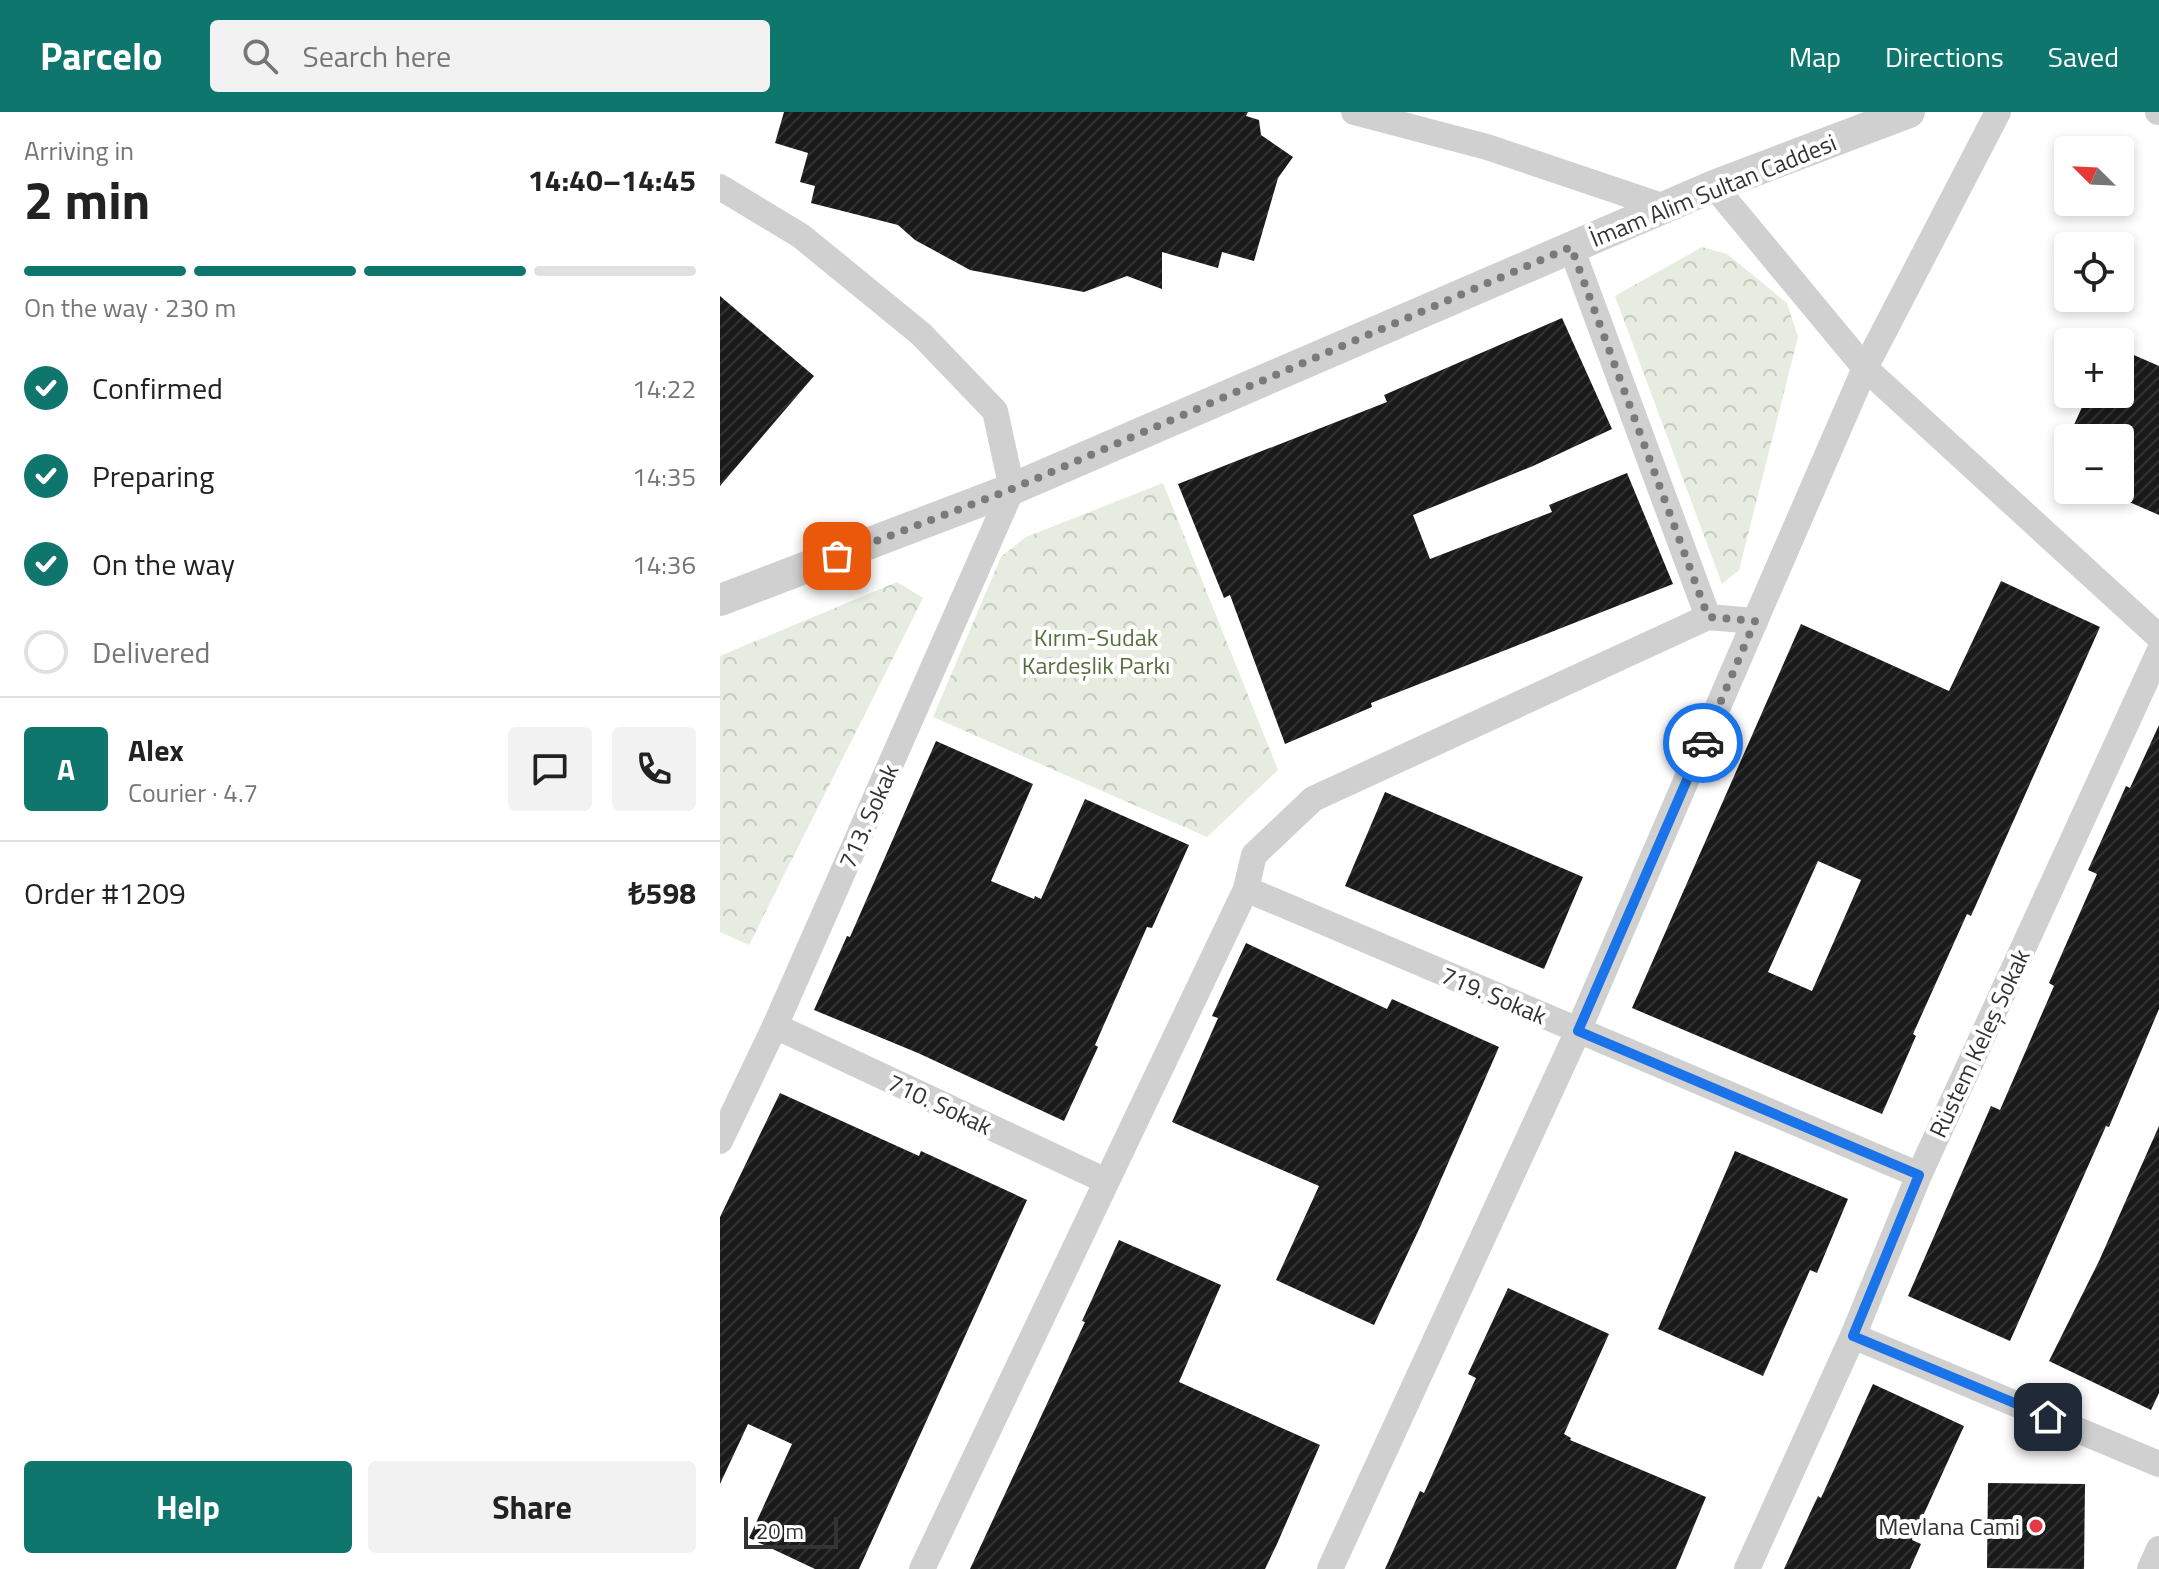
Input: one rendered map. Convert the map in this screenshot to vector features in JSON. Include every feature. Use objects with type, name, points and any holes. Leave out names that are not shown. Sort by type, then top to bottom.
[{"type":"street","points":[[1354,112],[1487,147],[1665,207]]},
{"type":"street","name":"İmam Alim Sultan Caddesi","points":[[720,600],[1012,489],[1714,186],[1909,112]]},
{"type":"street","points":[[1330,1569],[1578,1031],[1865,368],[1998,112]]},
{"type":"street","points":[[1714,186],[1865,368],[2159,637]]},
{"type":"street","points":[[720,187],[801,236],[921,334],[995,411],[1012,489]]},
{"type":"street","points":[[1571,247],[1708,617]]},
{"type":"street","name":"713. Sokak","points":[[720,1141],[775,1026],[1012,489]]},
{"type":"street","points":[[922,1569],[1246,889],[1254,855],[1313,799],[1708,617],[1755,621]]},
{"type":"street","name":"Rüstem Keleş Sokak","points":[[1747,1569],[1853,1336],[1919,1175],[2159,652]]},
{"type":"street","name":"719. Sokak","points":[[1246,889],[1919,1175]]},
{"type":"street","name":"710. Sokak","points":[[775,1026],[1106,1181]]},
{"type":"street","points":[[1853,1336],[2159,1464]]},
{"type":"street","points":[[2150,1569],[2159,1549]]},
{"type":"green space","points":[[1702,247],[1727,254],[1787,303],[1798,337],[1739,570],[1722,584],[1615,296]]},
{"type":"green space","name":"Kırım-Sudak Kardeşlik Parkı","points":[[1163,483],[1278,770],[1207,837],[933,717],[1001,557],[1026,537]]},
{"type":"green space","points":[[897,582],[923,598],[749,945],[720,932],[720,656]]},
{"type":"building","points":[[784,112],[1248,112],[1246,116],[1259,120],[1261,135],[1293,157],[1278,178],[1254,261],[1222,252],[1218,268],[1162,252],[1162,289],[1127,276],[1084,292],[970,270],[915,240],[898,225],[811,203],[815,186],[800,182],[808,153],[775,143]]},
{"type":"building","points":[[720,296],[814,376],[720,486]]},
{"type":"building","points":[[1562,318],[1612,429],[1533,466],[1413,515],[1430,559],[1552,512],[1549,505],[1627,473],[1673,584],[1371,703],[1372,707],[1285,744],[1230,595],[1224,598],[1178,484],[1387,402],[1384,395]]},
{"type":"building","points":[[2134,355],[2159,366],[2159,515],[2134,504],[2134,424],[2074,424],[2082,408],[2134,408]]},
{"type":"building","points":[[2001,581],[2100,627],[1971,916],[1967,914],[1913,1034],[1916,1036],[1882,1114],[1632,1008],[1801,624],[1949,691]],"holes":[[[1818,861],[1861,880],[1812,991],[1768,972]]]},
{"type":"building","points":[[2159,725],[2159,1009],[2109,1127],[2106,1126],[2010,1341],[1908,1296],[1991,1106],[2000,1110],[2054,986],[2049,983],[2097,874],[2088,870],[2126,786],[2130,788]]},
{"type":"building","points":[[936,741],[1033,784],[991,881],[1034,899],[1035,896],[1041,899],[1085,799],[1189,845],[1152,928],[1147,927],[1064,1121],[918,1053],[814,1010],[847,936],[850,937]]},
{"type":"building","points":[[1385,792],[1583,877],[1544,969],[1345,886]]},
{"type":"building","points":[[1246,943],[1387,1009],[1392,999],[1499,1047],[1374,1325],[1276,1280],[1319,1186],[1172,1122],[1218,1018],[1212,1016]]},
{"type":"building","points":[[780,1093],[919,1156],[921,1151],[1027,1200],[859,1569],[815,1569],[749,1538],[792,1444],[748,1424],[720,1484],[720,1217]]},
{"type":"building","points":[[2159,1126],[2159,1393],[2151,1410],[2049,1361],[2099,1261]]},
{"type":"building","points":[[1735,1151],[1848,1199],[1817,1273],[1810,1270],[1763,1376],[1658,1329]]},
{"type":"building","points":[[1119,1240],[1221,1285],[1179,1382],[1320,1445],[1277,1544],[1265,1569],[970,1569],[1085,1322],[1082,1321]]},
{"type":"building","points":[[1508,1288],[1609,1334],[1564,1434],[1570,1440],[1706,1497],[1676,1569],[1385,1569],[1420,1491],[1424,1493],[1476,1378],[1468,1374]]},
{"type":"building","points":[[1873,1384],[1964,1426],[1912,1540],[1921,1544],[1910,1569],[1784,1569],[1818,1496],[1821,1498]]},
{"type":"building","name":"Mevlana Cami","points":[[1988,1483],[2085,1484],[2084,1569],[1987,1568]]},
{"type":"way so far","points":[[837,556],[1012,489],[1571,247],[1708,617],[1755,621],[1703,743]]},
{"type":"place","name":"Mevlana Cami","points":[[2036,1526]]},
{"type":"route","points":[[1703,743],[1578,1031],[1919,1175],[1853,1336],[2048,1417]]}]
